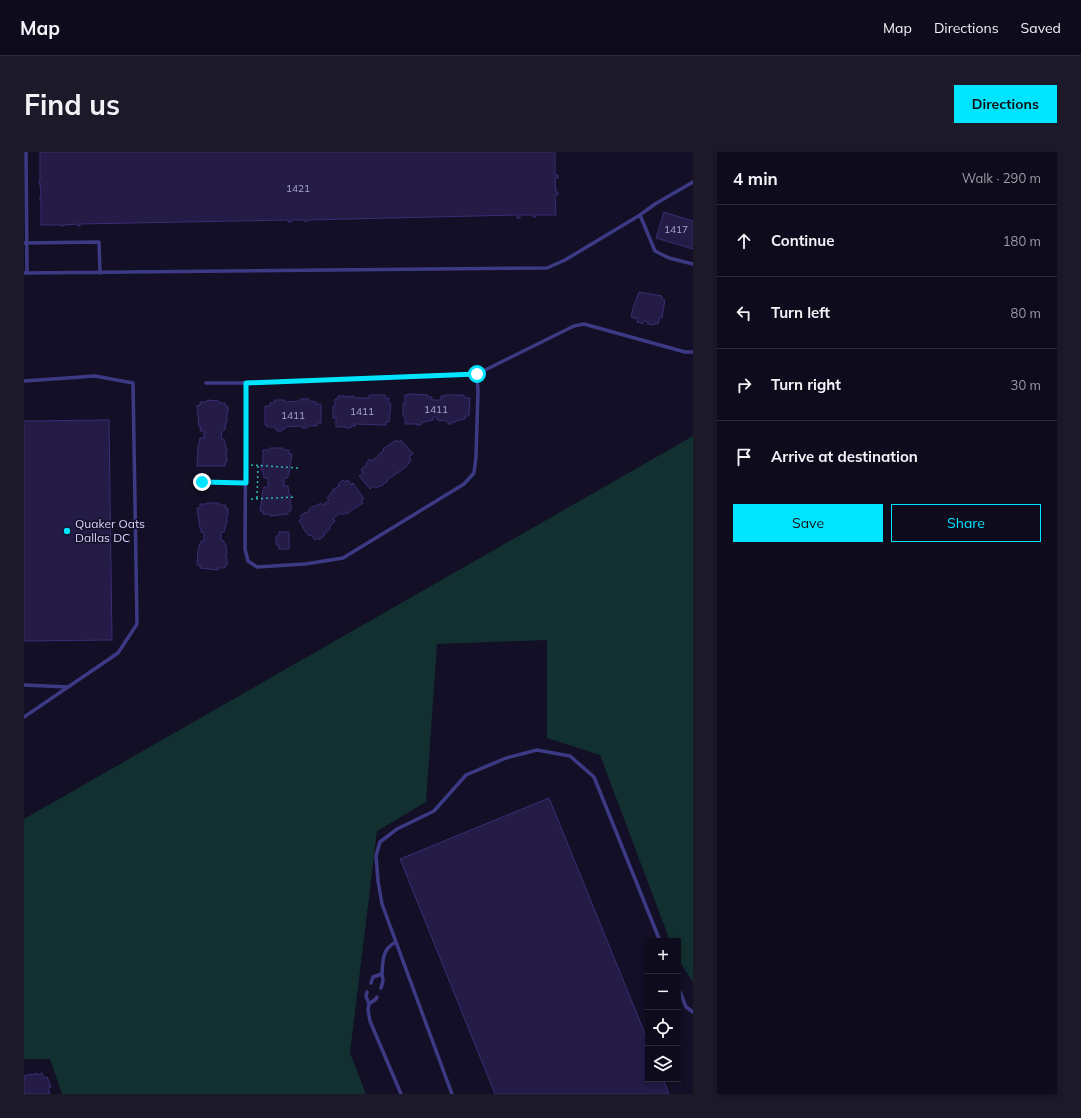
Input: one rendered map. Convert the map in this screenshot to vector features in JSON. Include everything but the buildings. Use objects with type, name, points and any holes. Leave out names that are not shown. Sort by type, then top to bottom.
[{"type":"lane","points":[[26,152],[26,273],[547,268],[565,260],[693,182]]},
{"type":"lane","points":[[640,215],[655,251],[669,258],[693,264]]},
{"type":"lane","points":[[25,243],[99,242],[100,273]]},
{"type":"lane","points":[[206,383],[246,383],[477,374],[580,324],[590,325],[685,352],[693,352]]},
{"type":"lane","points":[[246,383],[245,549],[248,561],[257,567],[305,564],[343,558],[464,484],[474,473],[476,457],[478,391],[477,374]]},
{"type":"lane","points":[[24,381],[95,376],[133,383],[137,624],[118,653],[24,717]]},
{"type":"lane","points":[[202,482],[246,483]]},
{"type":"lane","points":[[24,685],[68,687]]},
{"type":"lane","points":[[452,1094],[382,904],[376,856],[380,842],[397,829],[434,811],[466,775],[506,758],[536,750],[570,756],[594,777],[659,938]]},
{"type":"lane","points":[[382,988],[383,955],[389,945],[396,942]]},
{"type":"lane","points":[[371,983],[373,977],[382,974]]},
{"type":"lane","points":[[367,992],[366,996],[369,1004],[368,1010],[370,1021],[401,1094]]},
{"type":"lane","points":[[681,994],[686,1007],[693,1012]]},
{"type":"lane","points":[[369,1004],[377,997]]},
{"type":"path","points":[[246,465],[298,468]]},
{"type":"path","points":[[257,498],[258,466]]},
{"type":"path","points":[[245,499],[296,497]]},
{"type":"green space","points":[[693,436],[693,982],[681,964],[681,938],[669,938],[600,755],[547,738],[547,640],[437,644],[426,802],[377,831],[350,1053],[366,1094],[62,1094],[50,1059],[24,1059],[24,819]]},
{"type":"place","name":"Quaker Oats Dallas DC","points":[[67,531]]},
{"type":"route","points":[[202,482],[246,483],[246,383],[477,374]]}]
